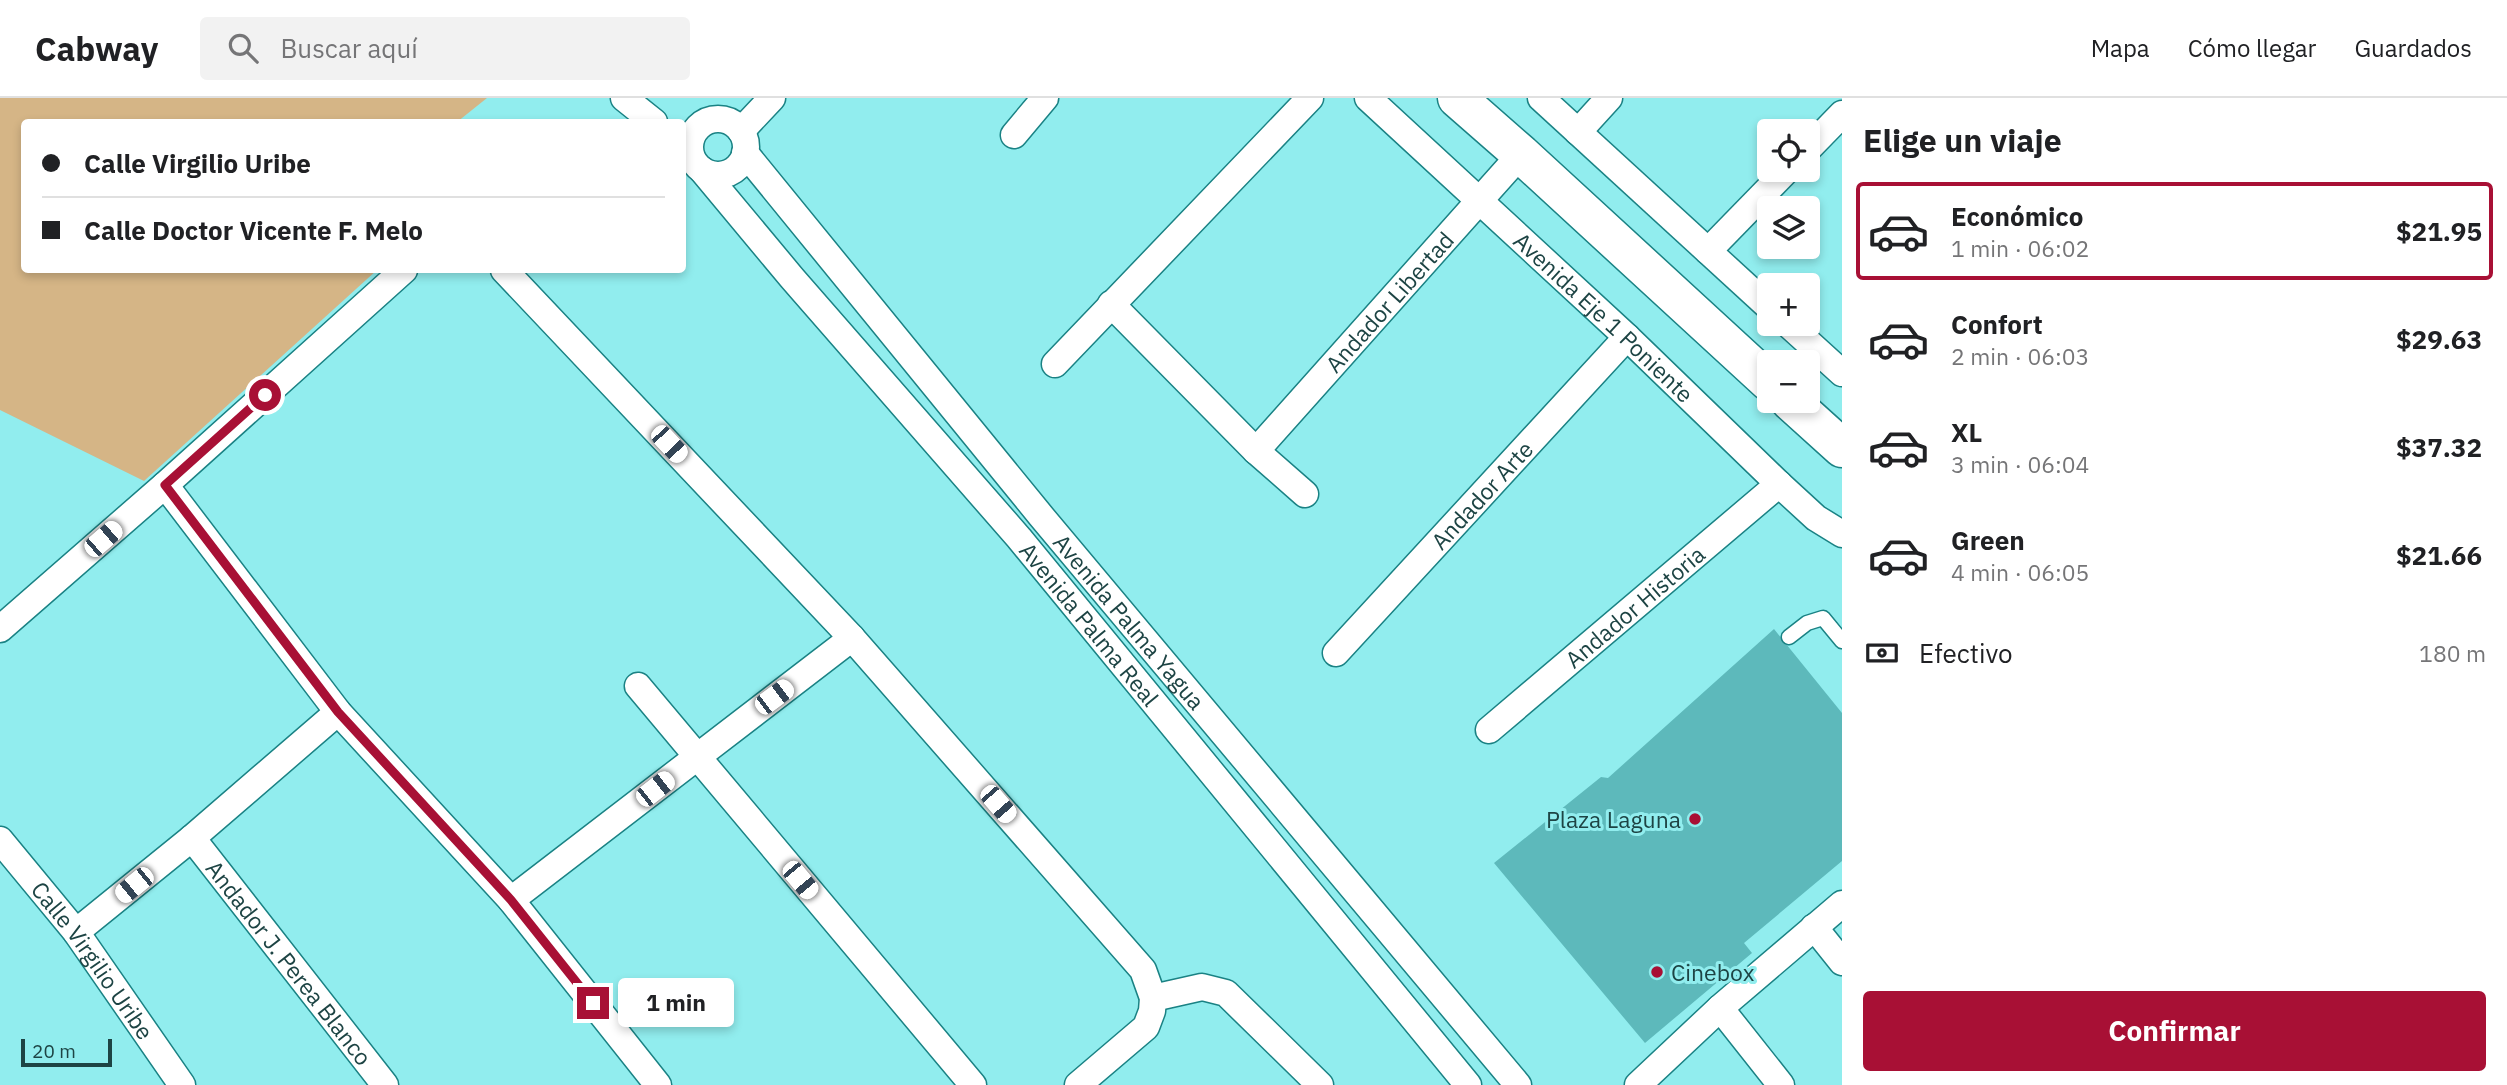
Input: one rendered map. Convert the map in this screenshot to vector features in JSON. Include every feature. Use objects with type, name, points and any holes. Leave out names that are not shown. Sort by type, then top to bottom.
[{"type":"main road","points":[[1457,98],[1757,371]]},
{"type":"main road","points":[[1803,413],[1842,448]]},
{"type":"street","points":[[624,98],[650,119]]},
{"type":"street","points":[[712,119],[732,98]]},
{"type":"street","points":[[743,142],[728,120],[712,119],[693,131],[692,156],[719,175],[736,169],[743,142],[772,98]]},
{"type":"street","points":[[1014,135],[1045,98]]},
{"type":"street","points":[[1055,364],[1310,98]]},
{"type":"street","name":"Avenida Eje 1 Poniente","points":[[1367,98],[1627,337],[1816,518],[1842,534]]},
{"type":"street","points":[[1541,98],[1757,296]]},
{"type":"street","points":[[1578,132],[1609,98]]},
{"type":"street","points":[[1820,137],[1842,114]]},
{"type":"street","name":"Avenida Palma Yagua","points":[[743,142],[1041,516],[1518,1085]]},
{"type":"street","name":"Andador Libertad","points":[[1256,451],[1521,154]]},
{"type":"street","name":"Avenida Palma Real","points":[[692,156],[792,278],[1019,538],[1468,1085]]},
{"type":"street","points":[[1708,251],[1775,182]]},
{"type":"street","points":[[0,629],[401,273]]},
{"type":"street","points":[[507,273],[852,638],[1143,970],[1153,998],[1146,1027],[1079,1085]]},
{"type":"street","points":[[1111,304],[1256,451],[1305,494]]},
{"type":"street","points":[[1801,336],[1842,373]]},
{"type":"street","name":"Andador Arte","points":[[1336,653],[1627,337]]},
{"type":"street","name":"Andador Historia","points":[[1489,730],[1779,484]]},
{"type":"street","points":[[165,485],[338,712],[511,900],[658,1085]]},
{"type":"street","points":[[1019,538],[1041,516]]},
{"type":"street","points":[[511,900],[852,638]]},
{"type":"street","points":[[638,686],[973,1085]]},
{"type":"street","points":[[76,932],[192,838],[338,712]]},
{"type":"street","name":"Andador J. Perea Blanco","points":[[192,838],[385,1085]]},
{"type":"street","name":"Calle Virgilio Uribe","points":[[0,840],[76,932],[182,1085]]},
{"type":"street","points":[[1289,865],[1315,842]]},
{"type":"street","points":[[1642,1083],[1720,1008],[1842,904]]},
{"type":"street","points":[[1814,927],[1842,962]]},
{"type":"street","points":[[1153,998],[1202,986],[1226,993],[1320,1085]]},
{"type":"street","points":[[1720,1008],[1781,1085]]},
{"type":"lane","points":[[1789,637],[1807,623],[1823,618],[1842,641]]},
{"type":"shaded area","points":[[0,98],[487,98],[461,119],[21,119],[21,273],[374,273],[144,481],[0,410]]},
{"type":"building","name":"Plaza Laguna","points":[[1774,629],[1842,713],[1842,861],[1744,943],[1752,953],[1645,1043],[1494,863],[1601,777],[1608,778]]},
{"type":"place","name":"Plaza Laguna","points":[[1695,819]]},
{"type":"place","name":"Cinebox","points":[[1657,972]]},
{"type":"route","points":[[265,395],[165,485],[338,712],[511,900],[593,1003]]}]
